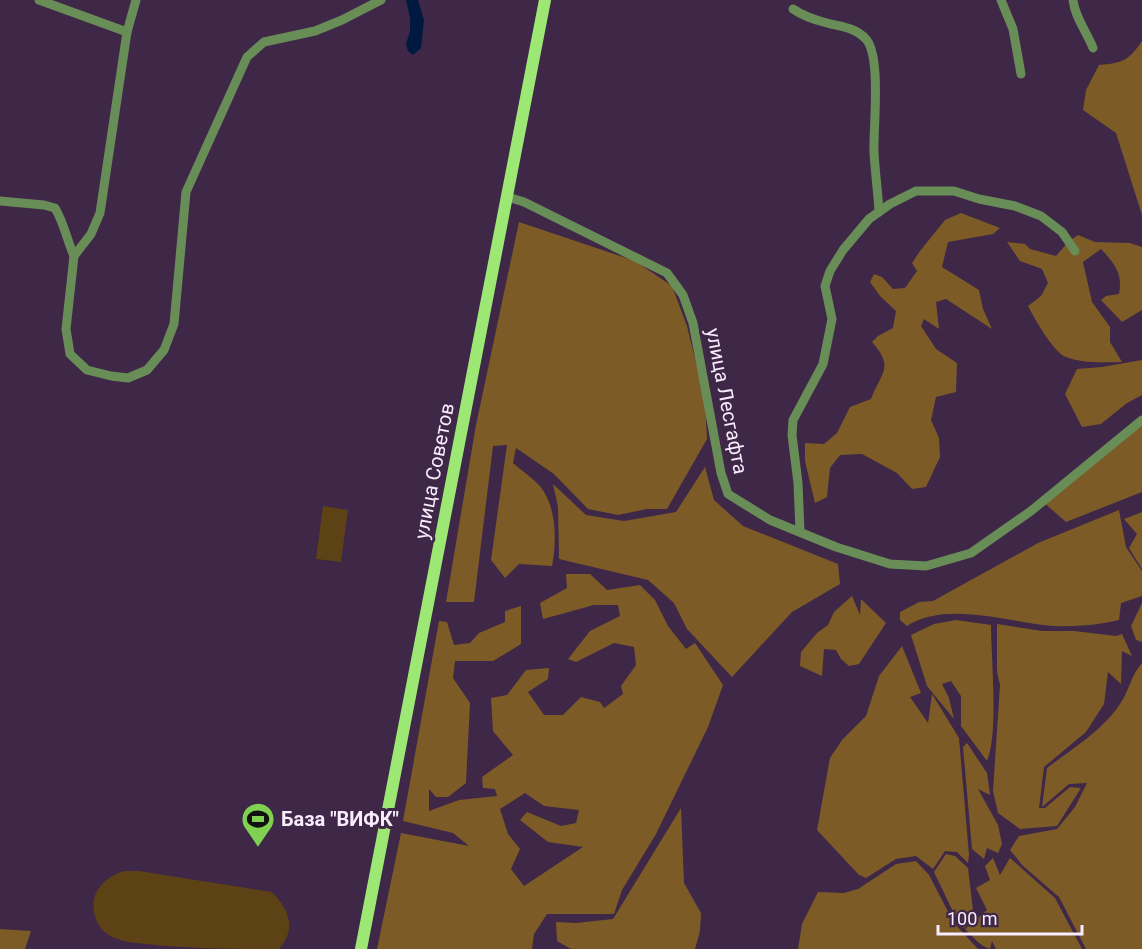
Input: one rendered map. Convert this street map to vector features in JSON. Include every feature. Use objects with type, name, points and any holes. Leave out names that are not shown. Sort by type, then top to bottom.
[{"type":"main road","name":"улица Советов","points":[[361,949],[545,0]]},
{"type":"street","points":[[39,0],[127,32]]},
{"type":"street","points":[[74,256],[91,234],[100,213],[127,32],[136,0]]},
{"type":"street","points":[[0,201],[55,208],[63,221],[74,256],[66,329],[70,354],[87,370],[111,376],[128,378],[147,369],[164,350],[174,324],[186,192],[247,57],[264,42],[315,31],[381,0]]},
{"type":"street","points":[[1001,0],[1013,29],[1021,74]]},
{"type":"street","points":[[1073,0],[1074,12],[1093,48]]},
{"type":"street","points":[[793,9],[802,15],[846,26],[866,39],[872,53],[876,94],[874,152],[879,212]]},
{"type":"street","points":[[800,532],[798,483],[792,435],[793,420],[823,364],[832,319],[825,286],[830,271],[843,250],[869,219],[916,191],[954,191],[1015,206],[1041,216],[1062,232],[1075,251]]},
{"type":"street","name":"улица Лесгафта","points":[[508,197],[524,202],[667,273],[683,294],[693,323],[721,473],[728,494],[770,520],[836,548],[890,564],[926,566],[971,553],[1031,511],[1142,420]]},
{"type":"shaded area","points":[[1142,41],[1142,215],[1116,133],[1083,110],[1086,90],[1099,65],[1124,60]]},
{"type":"shaded area","points":[[961,213],[1000,228],[993,234],[948,242],[942,267],[979,290],[983,309],[992,329],[946,299],[936,302],[939,329],[924,319],[921,326],[936,349],[957,363],[956,392],[936,397],[931,420],[939,438],[940,457],[926,487],[912,489],[897,473],[862,454],[840,455],[830,468],[827,497],[815,503],[805,461],[805,443],[824,444],[837,433],[850,407],[871,399],[884,370],[883,358],[872,342],[893,328],[896,311],[880,296],[870,282],[874,274],[882,277],[893,289],[905,288],[917,271],[912,263],[920,251],[945,220]]},
{"type":"shaded area","points":[[519,222],[635,261],[672,286],[687,326],[705,400],[707,439],[667,509],[647,509],[618,515],[588,509],[554,474],[516,448],[513,463],[538,484],[549,502],[554,523],[555,545],[552,566],[519,564],[505,578],[491,560],[507,445],[493,446],[474,602],[446,602],[476,425]]},
{"type":"shaded area","points":[[1078,235],[1095,242],[1130,243],[1142,247],[1142,310],[1122,322],[1101,300],[1106,296],[1119,294],[1119,275],[1114,265],[1101,249],[1083,262],[1092,302],[1110,327],[1110,342],[1122,362],[1080,361],[1066,357],[1056,349],[1028,306],[1041,296],[1048,283],[1042,269],[1020,261],[1007,242],[1025,244],[1030,249],[1056,256],[1069,241]]},
{"type":"shaded area","points":[[1142,360],[1142,395],[1127,403],[1101,424],[1082,427],[1065,394],[1077,369]]},
{"type":"shaded area","points":[[1142,423],[1142,492],[1066,522],[1042,501]]},
{"type":"shaded area","points":[[705,467],[714,500],[743,526],[838,564],[840,584],[792,612],[732,677],[687,629],[674,603],[648,580],[559,559],[558,507],[553,484],[586,515],[624,521],[676,512]]},
{"type":"shaded area","points":[[323,506],[348,510],[341,562],[316,559]]},
{"type":"shaded area","points":[[1119,510],[1126,547],[1142,571],[1142,596],[1121,603],[1119,620],[1079,626],[1054,626],[959,614],[923,618],[907,626],[900,620],[900,612],[919,602],[933,601],[1038,543]]},
{"type":"shaded area","points":[[1142,512],[1142,569],[1129,548],[1137,534],[1124,519]]},
{"type":"shaded area","points":[[566,574],[590,574],[607,590],[640,585],[655,600],[668,626],[686,649],[695,643],[723,685],[708,727],[656,834],[622,890],[614,914],[547,914],[534,934],[532,949],[377,949],[401,833],[469,846],[453,833],[403,821],[439,621],[447,622],[454,645],[470,643],[479,633],[505,622],[505,611],[521,606],[521,644],[493,661],[455,661],[453,678],[470,703],[466,783],[448,797],[436,797],[429,789],[429,811],[459,800],[497,796],[495,789],[483,788],[482,777],[513,755],[493,731],[491,698],[507,695],[526,670],[549,668],[548,679],[528,692],[544,715],[563,715],[581,697],[600,702],[604,708],[623,694],[621,686],[636,665],[634,647],[614,643],[576,662],[568,659],[590,631],[620,616],[618,605],[594,605],[543,619],[540,603],[567,588]],"holes":[[[525,793],[544,806],[579,810],[576,823],[561,826],[527,812],[520,820],[548,842],[583,847],[524,886],[511,869],[520,849],[508,834],[500,809]]]},
{"type":"shaded area","points":[[852,596],[860,615],[861,599],[886,623],[859,664],[849,666],[836,650],[824,649],[822,676],[800,666],[801,652],[817,633],[828,625],[834,612]]},
{"type":"shaded area","points":[[1142,603],[1142,642],[1136,640],[1131,626]]},
{"type":"shaded area","points":[[956,620],[991,625],[994,715],[991,749],[987,761],[961,726],[961,696],[951,681],[942,684],[949,698],[954,719],[927,686],[911,635],[934,624]]},
{"type":"shaded area","points":[[997,624],[1042,631],[1074,631],[1116,636],[1122,634],[1132,656],[1122,651],[1121,684],[1108,672],[1104,704],[1086,732],[1044,767],[1039,808],[1045,808],[1070,787],[1081,788],[1057,826],[1020,829],[998,813],[993,791],[1000,685],[997,672]]},
{"type":"shaded area","points":[[902,646],[921,693],[910,697],[928,723],[932,694],[959,738],[968,863],[957,852],[945,851],[933,869],[916,856],[896,859],[866,878],[859,875],[817,830],[830,758],[842,740],[866,716],[879,676]]},
{"type":"shaded area","points":[[1142,663],[1142,949],[1086,949],[1059,897],[1023,866],[1010,850],[1019,836],[1057,829],[1075,807],[1087,783],[1069,784],[1042,807],[1047,768],[1105,722],[1123,699]]},
{"type":"shaded area","points":[[967,743],[987,773],[990,795],[978,789],[998,825],[1002,844],[998,853],[987,848],[984,859],[972,849],[963,747]]},
{"type":"shaded area","points":[[681,808],[684,883],[701,913],[700,931],[695,949],[571,949],[557,941],[556,922],[576,923],[613,919]]},
{"type":"shaded area","points":[[946,854],[955,856],[968,868],[974,919],[964,928],[958,922],[934,872]]},
{"type":"shaded area","points":[[993,858],[1000,875],[1010,858],[1055,898],[1082,949],[996,949],[992,941],[990,949],[965,929],[987,910],[976,888],[990,880],[985,866]]},
{"type":"shaded area","points":[[916,861],[929,875],[954,923],[978,949],[798,949],[802,924],[818,892],[844,893],[858,889],[896,864]]},
{"type":"shaded area","points":[[124,871],[139,871],[272,892],[283,905],[289,919],[285,942],[279,949],[229,949],[134,943],[112,937],[99,925],[93,903],[103,883]]},
{"type":"shaded area","points":[[0,929],[31,931],[25,949],[0,949]]},
{"type":"water","points":[[406,0],[418,0],[424,20],[421,48],[413,55],[408,51],[406,44],[410,31],[410,18]]},
{"type":"place","name":"База \"ВИФК\"","points":[[258,848]]}]
